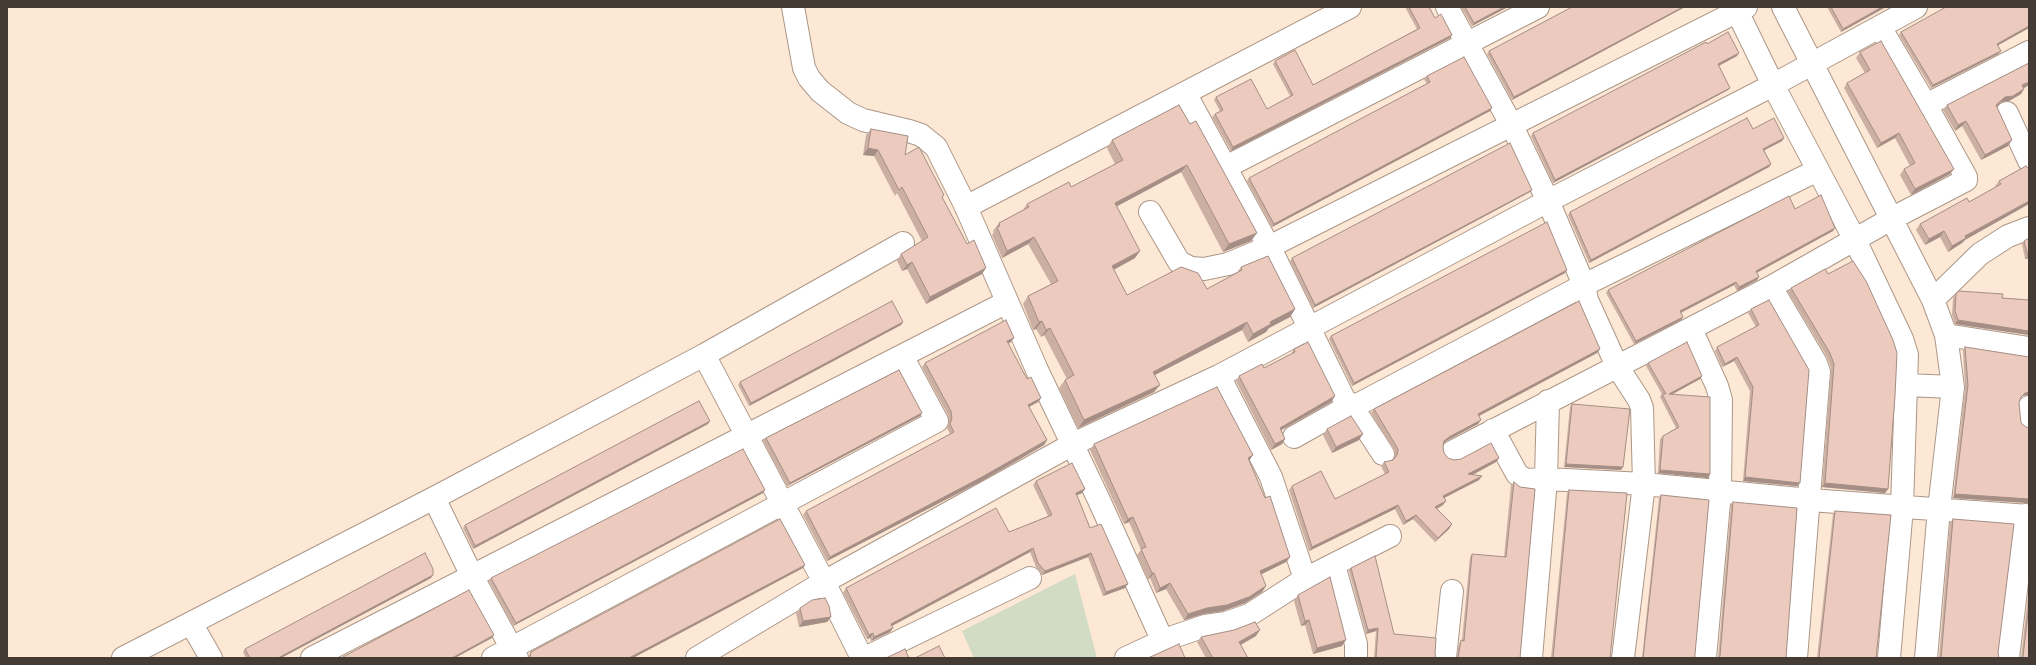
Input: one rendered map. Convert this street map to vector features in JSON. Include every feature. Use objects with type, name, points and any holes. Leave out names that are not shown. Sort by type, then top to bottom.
[{"type":"street","points":[[793,7],[804,68],[809,78],[820,91],[848,113],[863,120],[909,131],[927,139],[936,147],[966,207],[1037,370],[1073,444],[1160,635],[1161,641]]},
{"type":"street","points":[[966,207],[1350,7]]},
{"type":"street","points":[[1447,7],[1465,44],[1512,126],[1548,201],[1584,285],[1587,300],[1617,366],[1639,400],[1642,408],[1644,484],[1623,658]]},
{"type":"street","points":[[1226,167],[1538,7]]},
{"type":"street","points":[[1783,7],[1932,300],[1946,335],[1952,388],[1939,509],[1926,658]]},
{"type":"street","points":[[705,656],[824,582],[1073,444],[1219,376],[1548,201],[1773,85],[1916,7]]},
{"type":"street","points":[[1150,212],[1179,262],[1191,268],[1204,269],[1228,264],[1269,247],[1512,126],[1740,9],[1773,85],[1855,240],[1902,339],[1907,355],[1908,385],[1902,507],[1889,658]]},
{"type":"street","points":[[1452,452],[1771,287],[1891,219],[1966,180],[1966,176],[1880,27]]},
{"type":"street","points":[[1926,105],[2029,52]]},
{"type":"street","points":[[1185,93],[1269,247],[1346,402],[1351,405],[1383,454]]},
{"type":"street","points":[[2007,113],[2029,161]]},
{"type":"street","points":[[1294,437],[1351,405],[1359,404],[1584,285],[1818,170]]},
{"type":"street","points":[[1932,300],[1980,254],[2008,236],[2029,228]]},
{"type":"street","points":[[123,658],[434,498],[704,355],[903,243]]},
{"type":"street","points":[[1771,287],[1818,367],[1810,500],[1796,658]]},
{"type":"street","points":[[312,658],[1007,302]]},
{"type":"street","points":[[1691,329],[1717,386],[1721,400],[1720,492],[1705,658]]},
{"type":"street","points":[[1946,335],[2029,348]]},
{"type":"street","points":[[704,355],[748,435],[782,505],[863,658],[1030,578]]},
{"type":"street","points":[[493,658],[514,653],[937,421],[902,356]]},
{"type":"street","points":[[1219,376],[1271,477],[1305,579]]},
{"type":"street","points":[[1908,385],[1952,388]]},
{"type":"street","points":[[1531,658],[1546,479],[1548,401]]},
{"type":"street","points":[[2029,407],[2029,420]]},
{"type":"street","points":[[1493,430],[1520,478],[1525,480],[1546,479],[1644,484],[1810,500],[2027,516],[2008,658]]},
{"type":"street","points":[[434,498],[472,576],[514,653]]},
{"type":"street","points":[[1126,658],[1161,641],[1205,626],[1226,623],[1249,614],[1305,579],[1390,536]]},
{"type":"street","points":[[1334,565],[1356,644],[1356,658]]},
{"type":"street","points":[[1445,658],[1452,591]]},
{"type":"street","points":[[191,623],[211,658]]},
{"type":"green space","points":[[1075,574],[1097,658],[974,658],[962,631]]},
{"type":"building","points":[[1409,7],[1429,7],[1435,18],[1441,14],[1452,35],[1233,147],[1215,114],[1223,110],[1216,97],[1251,79],[1267,109],[1293,95],[1275,61],[1295,50],[1313,85],[1420,28]]},
{"type":"building","points":[[1465,7],[1504,7],[1474,23]]},
{"type":"building","points":[[1572,7],[1683,7],[1514,97],[1489,51]]},
{"type":"building","points":[[1831,7],[1882,7],[1843,29]]},
{"type":"building","points":[[1946,7],[2029,7],[2029,26],[1997,44],[2001,51],[1933,85],[1901,32]]},
{"type":"building","points":[[1728,32],[1739,53],[1718,64],[1730,88],[1555,180],[1533,133],[1706,42],[1707,44]]},
{"type":"building","points":[[1881,41],[1954,169],[1915,189],[1904,169],[1915,163],[1899,133],[1881,143],[1847,83],[1870,70],[1860,52]]},
{"type":"building","points":[[1464,57],[1492,108],[1274,224],[1249,178],[1430,82],[1427,76]]},
{"type":"building","points":[[2029,63],[2029,82],[2022,85],[2024,89],[2013,96],[2005,97],[1996,105],[2012,140],[1985,155],[1966,121],[1958,125],[1947,105]]},
{"type":"building","points":[[1179,105],[1190,124],[1196,121],[1257,233],[1229,244],[1187,165],[1115,203],[1140,251],[1112,266],[1127,295],[1181,267],[1198,273],[1207,289],[1242,270],[1241,267],[1268,256],[1295,309],[1270,322],[1271,324],[1253,334],[1247,322],[1153,372],[1160,385],[1084,420],[1065,380],[1074,375],[1050,328],[1046,330],[1042,321],[1039,322],[1028,296],[1058,281],[1034,237],[1007,251],[997,227],[1000,226],[999,223],[1029,207],[1027,204],[1069,182],[1071,187],[1123,160],[1112,140]]},
{"type":"building","points":[[1747,118],[1753,129],[1774,118],[1784,138],[1763,149],[1771,164],[1591,260],[1570,212]]},
{"type":"building","points":[[871,129],[908,136],[905,155],[919,147],[944,195],[942,197],[967,244],[974,240],[986,268],[930,297],[912,262],[907,265],[901,254],[928,237],[902,187],[899,190],[878,150],[868,148]]},
{"type":"building","points":[[1510,143],[1532,190],[1315,305],[1292,258]]},
{"type":"building","points":[[2026,166],[2029,168],[2029,201],[1965,236],[1966,238],[1952,246],[1944,231],[1929,239],[1920,224],[1967,198],[1969,202],[2001,184],[1999,181]]},
{"type":"building","points":[[1821,195],[1835,228],[1756,271],[1759,277],[1739,287],[1736,282],[1680,311],[1683,317],[1636,341],[1608,290],[1789,196],[1795,209]]},
{"type":"building","points":[[1547,222],[1567,270],[1354,383],[1331,336]]},
{"type":"building","points":[[2029,238],[2029,255],[2028,256],[2024,241]]},
{"type":"building","points":[[1853,261],[1866,281],[1893,340],[1897,353],[1888,489],[1825,483],[1834,364],[1830,353],[1791,288],[1825,269],[1828,274]]},
{"type":"building","points":[[1959,291],[2003,294],[2002,298],[2029,300],[2029,331],[1958,320],[1955,311],[1956,294]]},
{"type":"building","points":[[1769,300],[1809,370],[1800,483],[1745,477],[1753,387],[1737,357],[1725,364],[1717,347],[1759,325],[1751,309]]},
{"type":"building","points":[[892,301],[903,322],[751,403],[740,382]]},
{"type":"building","points":[[1579,301],[1600,349],[1478,414],[1481,420],[1444,441],[1444,453],[1448,458],[1454,460],[1461,459],[1491,443],[1499,458],[1468,474],[1482,476],[1443,496],[1446,501],[1435,507],[1452,524],[1438,538],[1416,515],[1406,521],[1398,505],[1312,547],[1292,486],[1321,471],[1335,499],[1389,472],[1384,462],[1393,460],[1397,455],[1398,449],[1374,409]]},
{"type":"building","points":[[1006,320],[1014,338],[1007,341],[1027,379],[1031,377],[1041,398],[1028,405],[1047,440],[982,477],[830,557],[806,511],[954,432],[950,424],[952,418],[951,411],[925,363]]},
{"type":"building","points":[[1308,342],[1335,396],[1280,428],[1285,439],[1275,444],[1239,376],[1262,364],[1264,368],[1295,352],[1294,349]]},
{"type":"building","points":[[1687,342],[1702,376],[1669,394],[1710,397],[1710,474],[1660,470],[1663,436],[1679,427],[1662,394],[1666,394],[1648,363]]},
{"type":"building","points":[[1965,347],[2029,357],[2029,392],[2025,393],[2021,397],[2019,403],[2021,423],[2029,428],[2029,499],[1955,494],[1968,385]]},
{"type":"building","points":[[899,370],[922,413],[790,483],[766,438]]},
{"type":"building","points":[[1217,387],[1253,455],[1248,458],[1265,498],[1270,496],[1290,557],[1260,571],[1266,586],[1249,597],[1227,605],[1207,608],[1188,614],[1170,583],[1160,588],[1141,549],[1146,547],[1133,517],[1128,519],[1094,444]]},
{"type":"building","points":[[699,401],[710,421],[475,546],[465,525]]},
{"type":"building","points":[[1572,404],[1630,409],[1623,467],[1566,464]]},
{"type":"building","points":[[1351,416],[1363,434],[1336,447],[1327,429]]},
{"type":"building","points":[[743,449],[765,490],[516,623],[491,578]]},
{"type":"building","points":[[1072,463],[1085,489],[1076,493],[1090,528],[1101,524],[1128,584],[1106,592],[1091,553],[1045,571],[1038,563],[1033,548],[891,624],[893,628],[874,637],[873,633],[869,635],[846,588],[996,508],[1009,532],[1052,515],[1036,481]]},
{"type":"building","points":[[1514,482],[1520,487],[1535,489],[1520,658],[1458,658],[1461,640],[1464,641],[1472,554],[1506,557]]},
{"type":"building","points":[[1569,490],[1627,493],[1610,658],[1553,658]]},
{"type":"building","points":[[1661,495],[1709,500],[1695,658],[1643,658]]},
{"type":"building","points":[[1733,502],[1797,508],[1786,658],[1719,658]]},
{"type":"building","points":[[1835,511],[1891,515],[1876,658],[1819,658]]},
{"type":"building","points":[[780,519],[805,565],[629,658],[530,658],[531,652]]},
{"type":"building","points":[[1953,519],[2014,524],[1998,653],[1999,658],[1941,658]]},
{"type":"building","points":[[425,553],[433,569],[433,575],[278,658],[250,658],[245,649]]},
{"type":"building","points":[[1375,556],[1394,634],[1436,638],[1436,658],[1376,658],[1378,628],[1368,630],[1351,568]]},
{"type":"building","points":[[1330,577],[1346,640],[1317,648],[1309,620],[1305,621],[1298,595]]},
{"type":"building","points":[[469,590],[494,635],[452,658],[341,658]]},
{"type":"building","points":[[825,598],[829,606],[831,617],[803,621],[800,608],[812,600]]},
{"type":"building","points":[[2029,605],[2029,658],[2022,658],[2023,656]]},
{"type":"building","points":[[1255,622],[1260,630],[1239,642],[1248,658],[1213,658],[1201,637],[1234,630]]},
{"type":"building","points":[[1179,644],[1185,658],[1148,658]]},
{"type":"building","points":[[939,646],[945,658],[915,658]]},
{"type":"building","points":[[905,649],[909,658],[886,658]]}]
